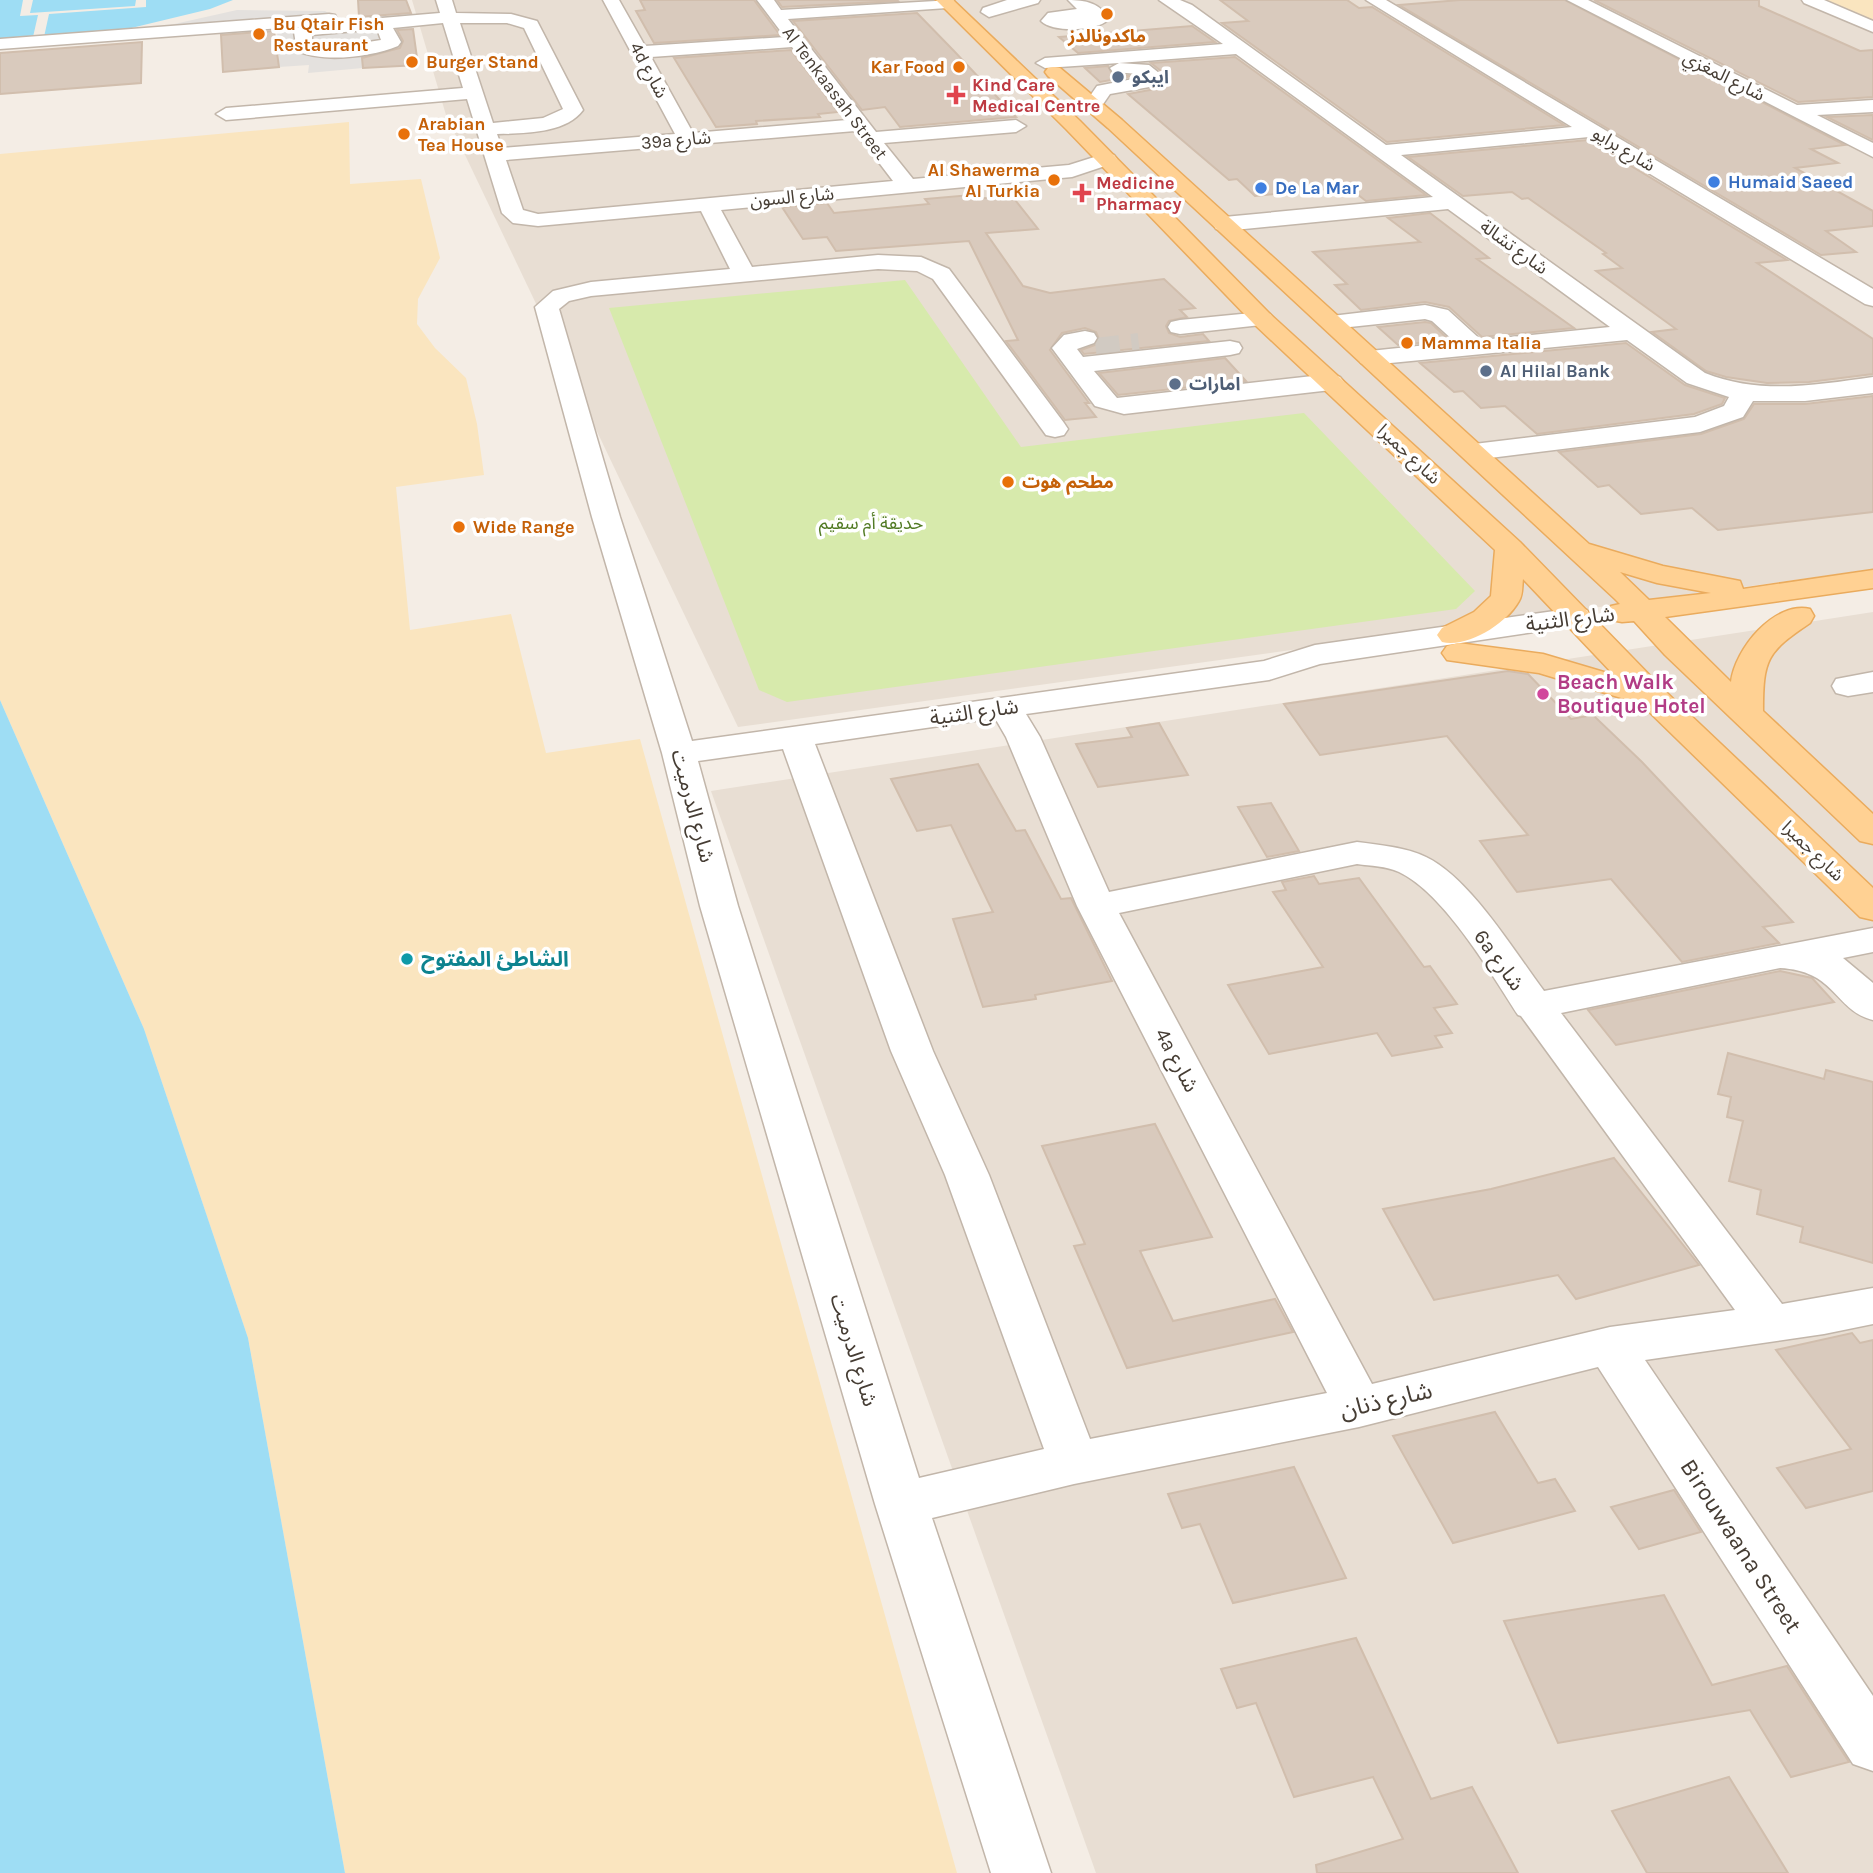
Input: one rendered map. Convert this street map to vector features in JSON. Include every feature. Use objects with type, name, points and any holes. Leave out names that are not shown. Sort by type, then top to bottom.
[{"type":"main road","name":"شارع جميرا","points":[[946,1],[1107,159],[1262,318],[1510,548],[1653,698],[1873,909]]},
{"type":"main road","points":[[982,6],[1008,29]]},
{"type":"main road","points":[[1026,46],[1576,546],[1873,833]]},
{"type":"main road","points":[[1576,546],[1639,569],[1798,604],[1756,650],[1746,673],[1746,712]]},
{"type":"main road","points":[[1455,644],[1494,613],[1506,598],[1510,548]]},
{"type":"main road","name":"شارع الثنية","points":[[1798,604],[1873,579]]},
{"type":"main road","name":"شارع الثنية","points":[[1586,628],[1798,604],[1873,604]]},
{"type":"main road","points":[[1455,644],[1595,678],[1653,698]]},
{"type":"street","name":"4d شارع","points":[[611,0],[687,139]]},
{"type":"street","points":[[982,6],[1032,0]]},
{"type":"street","name":"شارع برايو","points":[[1374,0],[1873,299]]},
{"type":"street","name":"شارع المغزي","points":[[1575,0],[1873,151]]},
{"type":"street","points":[[1810,0],[1873,27]]},
{"type":"street","points":[[1843,0],[1873,13]]},
{"type":"street","points":[[771,8],[946,1]]},
{"type":"street","name":"شارع تشالة","points":[[1177,3],[1696,378],[1744,394],[1799,395],[1873,385]]},
{"type":"street","name":"Al Tenkaasah Street","points":[[771,8],[906,186]]},
{"type":"street","points":[[220,27],[207,22],[206,18],[235,9]]},
{"type":"street","points":[[383,24],[391,43],[315,51],[303,47],[303,32],[383,24],[447,9]]},
{"type":"street","points":[[447,9],[493,155]]},
{"type":"street","points":[[0,44],[447,9],[520,20],[531,25],[572,107],[571,113],[550,122],[485,129]]},
{"type":"street","points":[[344,27],[348,49]]},
{"type":"street","points":[[639,52],[796,42]]},
{"type":"street","points":[[1045,64],[1240,48]]},
{"type":"street","points":[[1045,64],[1090,69],[1138,68],[1149,71],[1155,77],[1149,82],[1104,90],[1092,106]]},
{"type":"street","points":[[226,114],[475,93]]},
{"type":"street","points":[[1794,111],[1873,106]]},
{"type":"street","name":"39a شارع","points":[[493,155],[687,139],[1016,126]]},
{"type":"street","points":[[1382,151],[1593,131]]},
{"type":"street","name":"شارع السون","points":[[493,155],[513,213],[521,218],[538,219],[1072,171],[1107,159]]},
{"type":"street","name":"شارع السون","points":[[1072,171],[1124,179]]},
{"type":"street","points":[[1224,224],[1452,202]]},
{"type":"street","points":[[708,205],[746,275]]},
{"type":"street","name":"شارع الدرميت","points":[[1021,1873],[901,1504],[719,906],[679,753],[546,311],[551,302],[575,292],[895,261],[931,267],[941,274],[1055,429]]},
{"type":"street","points":[[1331,322],[1425,312],[1440,315],[1476,348]]},
{"type":"street","points":[[1262,318],[1218,337],[1081,351],[1104,401],[1117,406],[1331,382]]},
{"type":"street","points":[[1370,358],[1631,332]]},
{"type":"street","points":[[1147,338],[1218,337],[1272,389]]},
{"type":"street","points":[[1474,452],[1700,424],[1734,411],[1744,394]]},
{"type":"street","name":"شارع الثنية","points":[[679,753],[1269,670],[1313,672],[1455,644],[1586,628]]},
{"type":"street","name":"4a شارع","points":[[1006,708],[1023,737],[1096,906],[1359,1408]]},
{"type":"street","points":[[796,738],[907,1039],[967,1175],[1074,1463]]},
{"type":"street","name":"6a شارع","points":[[1096,906],[1357,853],[1384,856],[1412,863],[1425,870],[1455,900],[1771,1324]]},
{"type":"street","points":[[1532,1006],[1873,940]]},
{"type":"street","points":[[1796,956],[1820,962],[1841,973],[1873,1007]]},
{"type":"street","name":"شارع ذنان","points":[[901,1504],[1074,1463],[1359,1408],[1610,1346],[1771,1324],[1873,1306]]},
{"type":"street","name":"Birouwaana Street","points":[[1610,1346],[1873,1745]]},
{"type":"shaded area","points":[[412,0],[1873,0],[1873,569],[738,727],[446,115]]},
{"type":"shaded area","points":[[237,10],[325,11],[333,16],[152,29]]},
{"type":"shaded area","points":[[410,14],[415,46],[362,49],[363,68],[308,73],[309,65],[279,67],[277,29],[280,24]]},
{"type":"shaded area","points":[[1873,612],[1873,1873],[1096,1873],[711,791]]},
{"type":"green space","name":"حديقة أم سقيم","points":[[905,280],[1021,447],[1304,413],[1475,591],[1456,609],[787,702],[759,690],[609,308]]},
{"type":"sand","points":[[1826,0],[1873,0],[1873,21]]},
{"type":"sand","name":"الشاطئ المفتوح","points":[[349,122],[350,184],[421,179],[440,258],[418,299],[417,324],[435,348],[466,378],[477,424],[484,475],[396,487],[410,630],[511,614],[546,753],[640,739],[957,1873],[345,1873],[248,1338],[144,1029],[0,700],[0,154]]},
{"type":"water","points":[[0,0],[233,0],[210,9],[123,30],[0,40]]},
{"type":"water","points":[[0,700],[144,1029],[248,1338],[345,1873],[0,1873]]},
{"type":"pier","points":[[23,0],[33,0],[30,13],[135,6],[136,0],[146,0],[146,7],[49,14],[44,37],[33,37],[38,15],[20,16]]},
{"type":"building","points":[[358,0],[406,0],[411,13],[359,17]]},
{"type":"building","points":[[640,0],[754,0],[780,35],[654,43],[636,11],[645,10]]},
{"type":"building","points":[[777,0],[897,0],[898,1],[782,7]]},
{"type":"building","points":[[1220,0],[1347,0],[1359,8],[1372,7],[1564,125],[1387,142],[1222,23],[1248,21]]},
{"type":"building","points":[[1460,0],[1565,0],[1845,145],[1811,149],[1838,163],[1795,168],[1873,211],[1873,226],[1826,231],[1856,252],[1821,255],[1399,5]]},
{"type":"building","points":[[1594,0],[1759,0],[1759,6],[1860,51],[1873,50],[1873,97],[1798,102]]},
{"type":"building","points":[[917,13],[1016,117],[900,127],[885,107],[862,110],[793,21]]},
{"type":"building","points":[[1192,26],[1215,42],[1078,53],[1059,37]]},
{"type":"building","points":[[413,29],[418,65],[363,68],[362,58],[400,48],[403,41],[397,30]]},
{"type":"building","points":[[274,31],[279,67],[223,72],[221,35]]},
{"type":"building","points":[[142,42],[141,83],[0,94],[0,53]]},
{"type":"building","points":[[791,50],[838,112],[818,114],[820,117],[756,121],[757,124],[716,127],[674,58]]},
{"type":"building","points":[[1235,57],[1426,195],[1366,201],[1348,187],[1255,196],[1237,179],[1229,180],[1128,94],[1155,89],[1166,79],[1166,75],[1151,63]]},
{"type":"building","points":[[1108,66],[1113,75],[1133,76],[1100,82],[1085,68]]},
{"type":"building","points":[[1873,115],[1873,140],[1827,117]]},
{"type":"building","points":[[1588,140],[1787,260],[1757,263],[1873,339],[1873,374],[1809,382],[1767,383],[1706,371],[1652,332],[1676,329],[1596,271],[1622,268],[1603,254],[1606,253],[1528,198],[1522,199],[1512,192],[1463,196],[1408,157]]},
{"type":"building","points":[[971,195],[974,199],[1012,196],[1038,229],[986,233],[1023,286],[1050,293],[1164,279],[1195,308],[1180,310],[1187,317],[1169,321],[1166,326],[1169,333],[1180,337],[1203,334],[1209,341],[1084,354],[1081,350],[1095,345],[1099,339],[1096,332],[1085,328],[1062,333],[1050,350],[1089,403],[1085,403],[1096,417],[1065,420],[1006,341],[1018,340],[969,241],[836,251],[827,237],[803,239],[782,207],[827,203],[834,213],[929,204],[925,199]]},
{"type":"building","points":[[1430,213],[1489,258],[1477,259],[1574,328],[1482,337],[1449,307],[1425,302],[1361,310],[1335,285],[1347,284],[1313,252],[1420,242],[1388,218]]},
{"type":"building","points":[[1431,323],[1449,340],[1398,345],[1378,327]]},
{"type":"building","points":[[1626,343],[1685,385],[1725,398],[1722,404],[1694,414],[1537,434],[1505,406],[1481,408],[1463,391],[1454,392],[1420,363]]},
{"type":"building","points":[[1225,358],[1246,381],[1118,395],[1099,373]]},
{"type":"building","points":[[1873,396],[1873,512],[1718,530],[1692,508],[1641,514],[1609,485],[1598,487],[1559,452],[1701,434],[1744,419],[1754,404],[1805,404]]},
{"type":"building","points":[[1508,671],[1528,674],[1571,719],[1593,715],[1642,762],[1793,922],[1763,927],[1779,943],[1682,962],[1611,879],[1517,892],[1480,841],[1528,835],[1447,736],[1320,755],[1284,704]]},
{"type":"building","points":[[1159,723],[1188,775],[1098,787],[1076,744],[1132,737],[1127,728]]},
{"type":"building","points":[[978,764],[1016,831],[1025,830],[1061,899],[1071,898],[1112,981],[1035,995],[1036,999],[983,1007],[953,919],[993,912],[951,825],[917,831],[891,779]]},
{"type":"building","points":[[1271,803],[1299,851],[1267,857],[1238,807]]},
{"type":"building","points":[[1314,876],[1319,884],[1359,878],[1424,967],[1430,966],[1457,1004],[1434,1008],[1452,1033],[1435,1036],[1442,1047],[1392,1056],[1377,1033],[1269,1054],[1228,985],[1323,967],[1273,892],[1286,890],[1282,882]]},
{"type":"building","points":[[1780,971],[1812,978],[1834,1002],[1616,1045],[1588,1010]]},
{"type":"building","points":[[1728,1053],[1824,1079],[1826,1070],[1873,1082],[1873,1263],[1800,1242],[1803,1227],[1757,1214],[1761,1190],[1729,1181],[1743,1121],[1727,1117],[1731,1097],[1718,1094]]},
{"type":"building","points":[[1155,1124],[1212,1237],[1140,1251],[1173,1321],[1275,1299],[1293,1332],[1127,1368],[1074,1246],[1085,1244],[1042,1146]]},
{"type":"building","points":[[1614,1158],[1699,1265],[1576,1299],[1558,1275],[1434,1300],[1383,1209],[1491,1189]]},
{"type":"building","points":[[1852,1333],[1860,1343],[1873,1340],[1873,1491],[1806,1508],[1777,1468],[1851,1449],[1776,1350]]},
{"type":"building","points":[[1495,1412],[1538,1483],[1555,1479],[1575,1511],[1453,1543],[1393,1436]]},
{"type":"building","points":[[1294,1467],[1346,1578],[1233,1603],[1200,1524],[1182,1528],[1168,1494]]},
{"type":"building","points":[[1674,1490],[1701,1532],[1639,1549],[1611,1507]]},
{"type":"building","points":[[1664,1595],[1712,1685],[1787,1666],[1849,1762],[1791,1777],[1750,1710],[1558,1743],[1504,1621]]},
{"type":"building","points":[[1356,1638],[1431,1799],[1472,1787],[1518,1873],[1317,1873],[1316,1865],[1403,1839],[1373,1777],[1294,1797],[1256,1703],[1237,1708],[1221,1669]]},
{"type":"building","points":[[1729,1777],[1788,1873],[1647,1873],[1612,1811]]},
{"type":"tunnel","points":[[1096,350],[1139,345]]},
{"type":"place","name":"ماكدونالدز","points":[[1107,14]]},
{"type":"place","name":"Bu Qtair Fish Restaurant","points":[[259,34]]},
{"type":"place","name":"Burger Stand","points":[[412,62]]},
{"type":"place","name":"Kar Food","points":[[959,67]]},
{"type":"place","name":"ايبكو","points":[[1118,77]]},
{"type":"place","name":"Kind Care Medical Centre","points":[[956,95]]},
{"type":"place","name":"Arabian Tea House","points":[[404,134]]},
{"type":"place","name":"Al Shawerma Al Turkia","points":[[1054,180]]},
{"type":"place","name":"Humaid Saeed","points":[[1714,182]]},
{"type":"place","name":"De La Mar","points":[[1261,188]]},
{"type":"place","name":"Medicine Pharmacy","points":[[1082,193]]},
{"type":"place","name":"Mamma Italia","points":[[1407,343]]},
{"type":"place","name":"Al Hilal Bank","points":[[1486,371]]},
{"type":"place","name":"امارات","points":[[1175,384]]},
{"type":"place","name":"مطحم هوت","points":[[1008,482]]},
{"type":"place","name":"Wide Range","points":[[459,527]]},
{"type":"place","name":"Beach Walk Boutique Hotel","points":[[1543,694]]},
{"type":"place","name":"الشاطئ المفتوح","points":[[407,959]]}]
